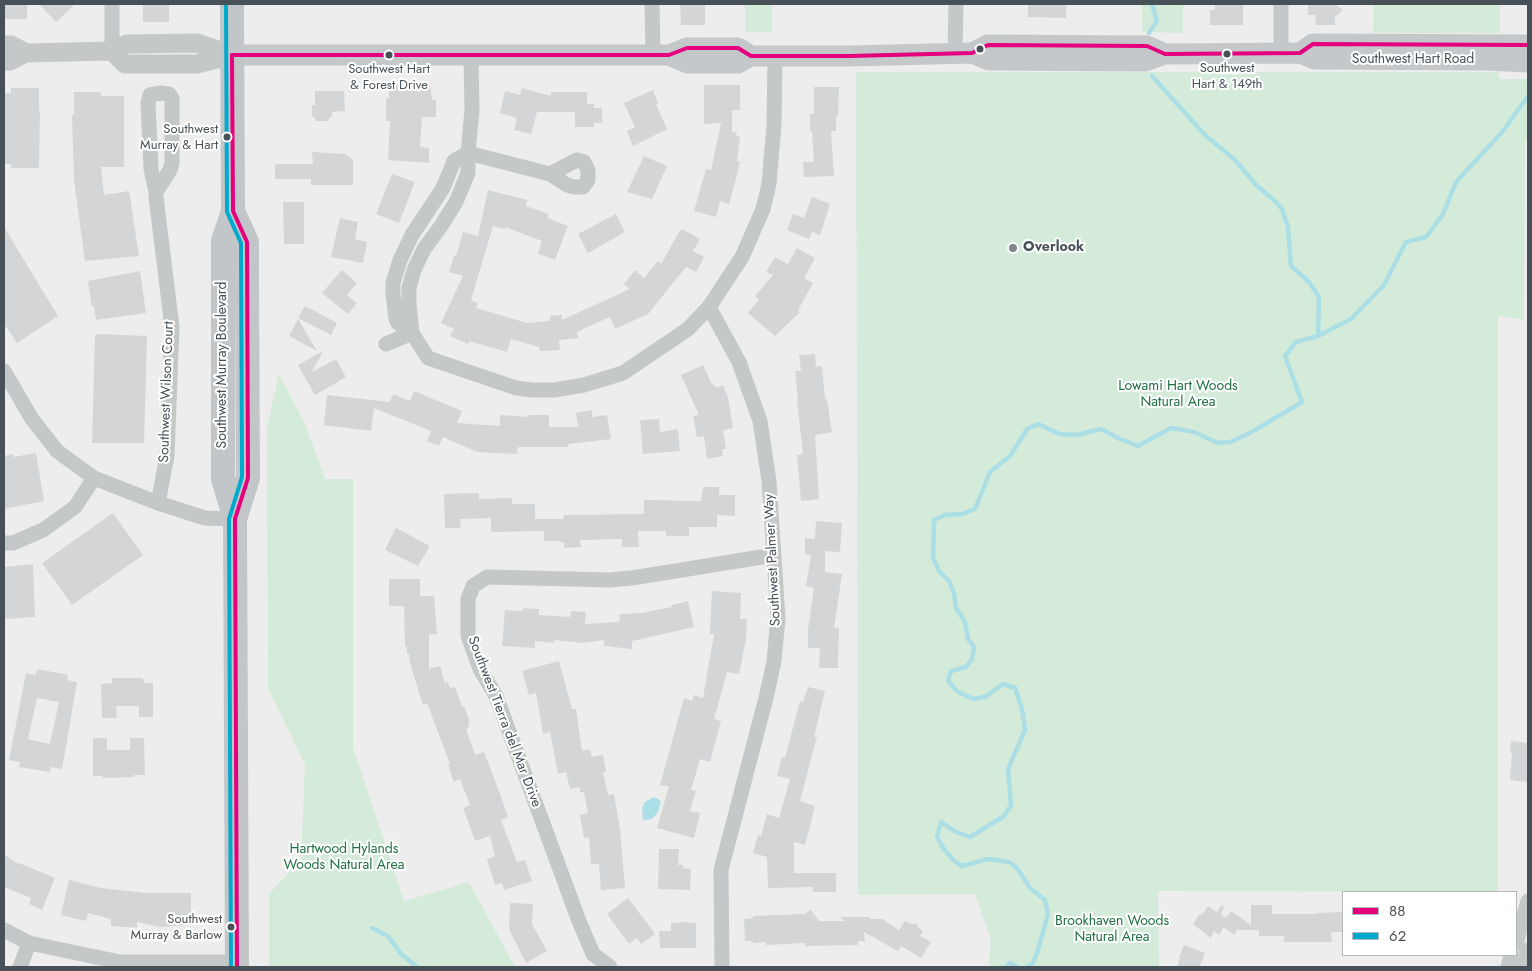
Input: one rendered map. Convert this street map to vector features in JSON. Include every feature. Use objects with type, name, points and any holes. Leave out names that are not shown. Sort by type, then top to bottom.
[{"type":"main road","name":"Southwest Murray Boulevard","points":[[232,4],[233,211],[222,241],[223,479],[235,519],[237,965]]},
{"type":"main road","name":"Southwest Hart Road","points":[[232,55],[661,55],[687,48],[738,48],[751,56],[774,56],[963,53],[988,45],[1147,46],[1165,54],[1290,53],[1315,59],[1486,52],[1528,45]]},
{"type":"main road","name":"Southwest Hart Road","points":[[1486,52],[1528,62]]},
{"type":"street","points":[[112,4],[112,51]]},
{"type":"street","points":[[652,4],[661,55]]},
{"type":"street","points":[[956,4],[963,53]]},
{"type":"street","points":[[1281,4],[1290,53]]},
{"type":"street","name":"Southwest Hart Road","points":[[4,61],[10,61],[26,53],[112,51],[127,44],[197,43],[232,55]]},
{"type":"street","name":"Southwest Hart Road","points":[[4,45],[10,45],[26,53]]},
{"type":"street","points":[[471,56],[472,110],[468,172],[456,202],[424,249],[414,270],[409,288],[412,333],[428,358],[516,388],[554,390],[584,385],[623,373],[688,329],[709,307],[742,257],[763,210],[772,161],[774,56]]},
{"type":"street","name":"Southwest Wilson Court","points":[[156,192],[170,170],[172,163],[172,98],[169,94],[161,93],[150,95],[148,102],[152,169],[172,327],[167,456],[158,503]]},
{"type":"street","points":[[468,153],[550,174]]},
{"type":"street","name":"Southwest Palmer Way","points":[[709,307],[739,362],[760,421],[768,481],[778,618],[774,661],[767,694],[722,870],[722,967]]},
{"type":"street","points":[[386,344],[412,333]]},
{"type":"street","points":[[4,371],[32,420],[57,451],[94,478],[158,503],[205,518],[235,519]]},
{"type":"street","points":[[4,543],[13,543],[43,530],[75,507],[94,478]]},
{"type":"street","name":"Southwest Tierra del Mar Drive","points":[[610,967],[593,954],[496,696],[480,668],[468,636],[468,599],[473,586],[487,577],[610,580],[632,578],[774,555]]},
{"type":"street","points":[[1517,940],[1528,901]]},
{"type":"street","points":[[4,930],[28,943],[120,965],[237,965]]},
{"type":"street","points":[[20,967],[28,943]]},
{"type":"street","points":[[1520,967],[1528,950]]},
{"type":"green space","points":[[745,4],[772,4],[772,32],[745,32]]},
{"type":"green space","points":[[1141,4],[1183,4],[1183,33],[1142,32]]},
{"type":"green space","points":[[1374,4],[1500,4],[1500,33],[1373,33]]},
{"type":"green space","name":"Lowami Hart Woods Natural Area","points":[[856,72],[1499,72],[1499,79],[1528,79],[1528,140],[1525,141],[1524,320],[1498,316],[1498,891],[1158,891],[1159,967],[991,967],[989,963],[991,940],[975,894],[858,895]]},
{"type":"green space","name":"Hartwood Hylands Woods Natural Area","points":[[279,374],[306,426],[325,479],[353,479],[353,747],[404,901],[469,882],[515,967],[269,967],[269,894],[301,859],[305,764],[268,689],[267,427]]},
{"type":"water","points":[[654,797],[661,802],[658,812],[652,819],[643,820],[642,808],[645,802]]},
{"type":"building","points":[[4,4],[27,4],[27,19],[4,19]]},
{"type":"building","points":[[39,4],[75,4],[56,22]]},
{"type":"building","points":[[143,4],[169,4],[169,22],[143,22]]},
{"type":"building","points":[[680,4],[705,4],[705,25],[681,25]]},
{"type":"building","points":[[1028,4],[1066,4],[1066,18],[1028,17]]},
{"type":"building","points":[[1215,4],[1243,4],[1243,25],[1210,25],[1210,10],[1215,10]]},
{"type":"building","points":[[1308,4],[1334,4],[1343,10],[1335,17],[1335,25],[1316,25],[1315,15],[1308,15]]},
{"type":"building","points":[[389,84],[430,84],[432,100],[436,100],[436,117],[422,117],[420,147],[429,148],[429,163],[388,160],[390,121],[386,121],[386,98],[389,98]]},
{"type":"building","points":[[704,85],[740,85],[740,110],[732,110],[732,132],[737,133],[736,136],[740,137],[737,161],[740,162],[729,204],[720,201],[716,217],[694,211],[706,169],[711,170],[721,123],[704,124]]},
{"type":"building","points":[[814,87],[839,87],[836,131],[831,131],[834,176],[804,177],[803,162],[814,162],[810,114],[814,114]]},
{"type":"building","points":[[11,88],[39,88],[39,168],[11,168],[11,164],[4,164],[4,93],[11,93]]},
{"type":"building","points":[[522,88],[551,96],[551,92],[587,92],[587,104],[594,104],[594,108],[602,108],[602,123],[594,123],[594,127],[575,127],[575,112],[537,112],[531,134],[514,130],[517,118],[500,113],[505,91],[520,95]]},
{"type":"building","points":[[653,90],[658,103],[656,104],[667,129],[633,146],[627,131],[635,127],[624,103]]},
{"type":"building","points":[[315,91],[344,91],[345,111],[332,112],[332,117],[329,117],[329,121],[315,121],[315,117],[312,117],[312,105],[315,105]]},
{"type":"building","points":[[74,92],[101,92],[101,96],[124,96],[124,167],[101,167],[104,195],[129,191],[139,256],[85,261],[74,180],[72,115],[74,115]]},
{"type":"building","points":[[312,152],[347,154],[347,156],[353,159],[353,185],[311,185],[311,179],[275,179],[275,164],[313,164]]},
{"type":"building","points":[[644,156],[667,166],[652,199],[627,192]]},
{"type":"building","points":[[392,174],[415,182],[399,223],[376,214]]},
{"type":"building","points":[[488,190],[527,200],[526,206],[549,214],[547,218],[568,226],[555,260],[538,254],[542,241],[505,227],[505,229],[493,226],[471,300],[478,303],[476,308],[527,323],[550,321],[550,316],[562,315],[562,320],[630,289],[624,284],[635,270],[644,278],[658,261],[661,264],[680,230],[684,230],[700,239],[693,251],[704,257],[696,272],[686,267],[648,314],[615,329],[610,317],[577,332],[578,338],[559,340],[560,350],[540,351],[539,347],[511,339],[507,352],[469,341],[468,344],[450,336],[454,329],[441,323],[463,276],[449,272],[454,256],[456,256],[463,232],[478,236]]},
{"type":"building","points":[[812,197],[830,204],[820,235],[812,232],[809,239],[787,230],[793,214],[804,218]]},
{"type":"building","points":[[283,202],[304,202],[304,244],[284,244]]},
{"type":"building","points":[[616,214],[625,232],[588,253],[578,234]]},
{"type":"building","points":[[340,218],[358,222],[355,239],[367,242],[363,263],[331,257]]},
{"type":"building","points":[[4,227],[58,316],[17,343],[4,324]]},
{"type":"building","points":[[797,248],[815,258],[804,278],[813,283],[798,310],[800,312],[775,336],[748,313],[759,300],[755,296],[773,275],[766,272],[775,257],[788,264]]},
{"type":"building","points":[[342,270],[357,283],[347,295],[357,303],[348,314],[322,293]]},
{"type":"building","points":[[140,271],[146,313],[96,320],[88,281]]},
{"type":"building","points":[[305,306],[337,323],[331,335],[298,318]]},
{"type":"building","points":[[298,319],[317,351],[289,336]]},
{"type":"building","points":[[95,335],[147,336],[144,443],[92,443]]},
{"type":"building","points":[[323,351],[312,372],[336,359],[346,377],[315,395],[298,365]]},
{"type":"building","points":[[815,354],[816,367],[822,366],[825,399],[827,399],[832,432],[815,435],[819,499],[801,501],[797,455],[803,454],[795,371],[801,371],[799,355]]},
{"type":"building","points":[[703,365],[712,385],[714,384],[716,388],[723,385],[728,397],[733,428],[723,430],[726,449],[722,449],[723,456],[707,459],[704,436],[697,437],[693,416],[699,415],[681,375]]},
{"type":"building","points":[[414,391],[462,411],[457,423],[500,426],[500,415],[529,417],[529,415],[549,415],[549,427],[578,427],[576,413],[592,410],[592,417],[607,415],[611,439],[568,444],[568,447],[518,447],[517,454],[477,452],[443,437],[439,446],[427,441],[431,431],[374,408],[371,431],[324,425],[327,395],[390,402],[393,394],[410,401]]},
{"type":"building","points":[[659,419],[660,432],[678,429],[680,451],[643,454],[640,420]]},
{"type":"building","points":[[36,453],[44,501],[4,509],[4,456],[13,454],[14,457]]},
{"type":"building","points":[[703,487],[719,487],[719,495],[735,495],[735,516],[717,515],[717,527],[689,527],[689,536],[666,536],[666,531],[638,531],[639,547],[622,547],[622,539],[580,540],[581,547],[564,548],[564,542],[544,541],[544,531],[491,532],[491,518],[460,519],[461,528],[445,528],[444,494],[479,493],[479,499],[512,498],[512,504],[535,504],[535,519],[563,519],[564,515],[644,514],[644,500],[701,501]]},
{"type":"building","points":[[113,513],[143,555],[72,605],[42,563]]},
{"type":"building","points":[[816,521],[842,523],[840,552],[825,551],[825,572],[842,574],[834,628],[839,628],[838,668],[819,668],[820,648],[808,648],[808,629],[814,588],[806,586],[811,555],[805,554],[805,538],[815,539]]},
{"type":"building","points":[[396,528],[430,546],[418,566],[385,550]]},
{"type":"building","points":[[33,564],[35,617],[4,619],[4,567]]},
{"type":"building","points":[[389,579],[420,579],[420,596],[434,596],[437,634],[429,634],[429,669],[440,666],[445,683],[448,682],[450,688],[455,687],[470,723],[468,724],[469,728],[466,729],[475,755],[484,752],[499,791],[508,817],[501,820],[517,862],[525,860],[532,881],[504,890],[502,883],[495,885],[487,859],[495,857],[490,836],[475,841],[463,808],[470,805],[460,779],[454,782],[448,765],[450,764],[427,703],[423,705],[409,654],[407,654],[407,647],[405,647],[404,606],[389,606]]},
{"type":"building","points":[[712,591],[741,593],[740,619],[747,619],[746,639],[739,674],[727,672],[714,719],[721,721],[710,762],[700,759],[691,790],[696,791],[690,811],[700,813],[694,838],[657,828],[669,786],[660,785],[684,698],[692,701],[694,695],[703,698],[714,634],[710,634]]},
{"type":"building","points":[[688,601],[694,627],[632,641],[632,649],[604,646],[604,640],[583,643],[554,640],[554,643],[535,641],[535,648],[502,646],[505,610],[523,611],[523,608],[539,609],[539,615],[570,617],[571,611],[586,612],[585,624],[619,622],[620,614],[642,613],[672,607],[672,605]]},
{"type":"building","points":[[559,661],[572,709],[576,709],[582,751],[590,749],[592,757],[603,755],[606,772],[603,772],[608,795],[614,794],[620,829],[625,888],[601,890],[599,864],[591,864],[589,837],[584,838],[580,815],[588,813],[584,792],[580,792],[580,787],[570,789],[566,772],[558,774],[550,732],[543,734],[536,693],[529,695],[522,671]]},
{"type":"building","points":[[37,669],[68,675],[67,680],[77,682],[62,769],[51,767],[50,772],[19,767],[20,762],[9,760],[26,673],[36,675]],"holes":[[[37,698],[59,702],[50,744],[28,739]]]},
{"type":"building","points":[[112,678],[143,678],[144,683],[153,683],[153,717],[139,717],[139,706],[116,706],[117,718],[102,718],[101,684],[112,683]]},
{"type":"building","points":[[808,687],[825,691],[814,737],[817,736],[800,801],[815,806],[805,845],[794,842],[794,873],[836,873],[836,892],[813,892],[813,887],[768,888],[767,857],[753,853],[758,835],[761,836],[767,814],[779,818],[790,779],[777,776],[782,757],[785,758],[800,701],[803,702]]},
{"type":"building","points":[[93,738],[107,738],[107,750],[130,750],[130,738],[144,738],[145,775],[103,778],[103,776],[93,776]]},
{"type":"building","points":[[1511,741],[1528,743],[1528,782],[1510,780]]},
{"type":"building","points":[[659,849],[679,849],[678,865],[691,869],[690,890],[658,889]]},
{"type":"building","points":[[4,854],[18,864],[55,878],[42,910],[29,904],[31,898],[4,887]]},
{"type":"building","points":[[69,880],[101,888],[146,893],[191,893],[191,925],[160,927],[137,922],[137,928],[111,926],[111,919],[88,913],[86,921],[61,915]]},
{"type":"building","points":[[628,898],[655,934],[641,944],[637,938],[629,944],[607,914]]},
{"type":"building","points":[[510,903],[533,904],[532,924],[547,951],[526,963],[509,929]]},
{"type":"building","points":[[1222,905],[1224,907],[1221,914],[1226,918],[1231,911],[1251,925],[1251,905],[1272,905],[1272,914],[1342,912],[1342,932],[1331,932],[1332,942],[1284,942],[1284,936],[1259,936],[1259,930],[1237,930],[1234,935],[1224,927],[1219,935],[1214,931],[1211,938],[1193,924],[1208,906],[1217,912]]},
{"type":"building","points":[[811,910],[819,921],[845,921],[839,917],[870,917],[870,919],[882,919],[899,930],[905,921],[912,924],[917,923],[918,928],[923,931],[920,936],[931,942],[921,958],[901,946],[898,951],[864,932],[865,941],[858,941],[858,945],[805,946],[805,943],[766,945],[766,942],[753,943],[753,941],[745,941],[744,919],[753,918],[753,916],[805,914]]},
{"type":"building","points":[[671,923],[696,923],[696,948],[660,948],[659,931],[671,931]]},
{"type":"building","points":[[1184,945],[1205,953],[1199,967],[1177,967]]},
{"type":"waterway","points":[[1149,33],[1157,21],[1152,4]]},
{"type":"waterway","points":[[1152,76],[1205,135],[1235,160],[1256,185],[1282,209],[1288,227],[1291,266],[1309,282],[1319,297],[1318,336]]},
{"type":"waterway","points":[[1027,967],[1033,963],[1048,914],[1045,900],[1030,888],[1017,868],[1009,862],[988,859],[962,866],[953,860],[943,848],[937,836],[941,822],[956,832],[970,837],[1004,816],[1011,805],[1008,769],[1025,730],[1022,709],[1015,688],[1003,684],[985,697],[973,699],[958,692],[948,681],[951,671],[966,667],[972,659],[974,647],[968,639],[965,622],[956,608],[954,593],[949,581],[939,571],[933,557],[934,520],[945,515],[962,514],[975,509],[990,472],[1010,456],[1027,429],[1038,424],[1059,434],[1077,435],[1101,429],[1138,446],[1171,428],[1194,432],[1218,443],[1230,442],[1250,433],[1302,402],[1285,356],[1296,342],[1318,336],[1351,319],[1384,285],[1406,242],[1426,237],[1443,214],[1456,182],[1503,131],[1528,96]]},
{"type":"waterway","points":[[372,928],[388,936],[401,954],[417,967]]},
{"type":"waterway","points":[[1006,967],[1010,963],[1017,967]]},
{"type":"transit line","name":"62","points":[[226,4],[227,212],[241,243],[242,477],[229,519],[231,967]]},
{"type":"transit line","name":"88","points":[[232,55],[669,55],[687,48],[738,48],[751,56],[849,56],[972,53],[988,45],[1147,46],[1165,54],[1300,53],[1313,44],[1528,45]]},
{"type":"transit line","name":"88","points":[[232,55],[233,211],[247,242],[248,478],[235,519],[237,967]]},
{"type":"place","name":"Southwest Hart & 149th","points":[[1227,54]]},
{"type":"place","name":"Southwest Hart & Forest Drive","points":[[389,55]]},
{"type":"place","name":"Southwest Murray & Hart","points":[[227,137]]},
{"type":"place","name":"Overlook","points":[[1013,248]]},
{"type":"place","name":"Southwest Murray & Barlow","points":[[231,927]]},
{"type":"park label","name":"Brookhaven Woods Natural Area","points":[[1112,930]]}]
